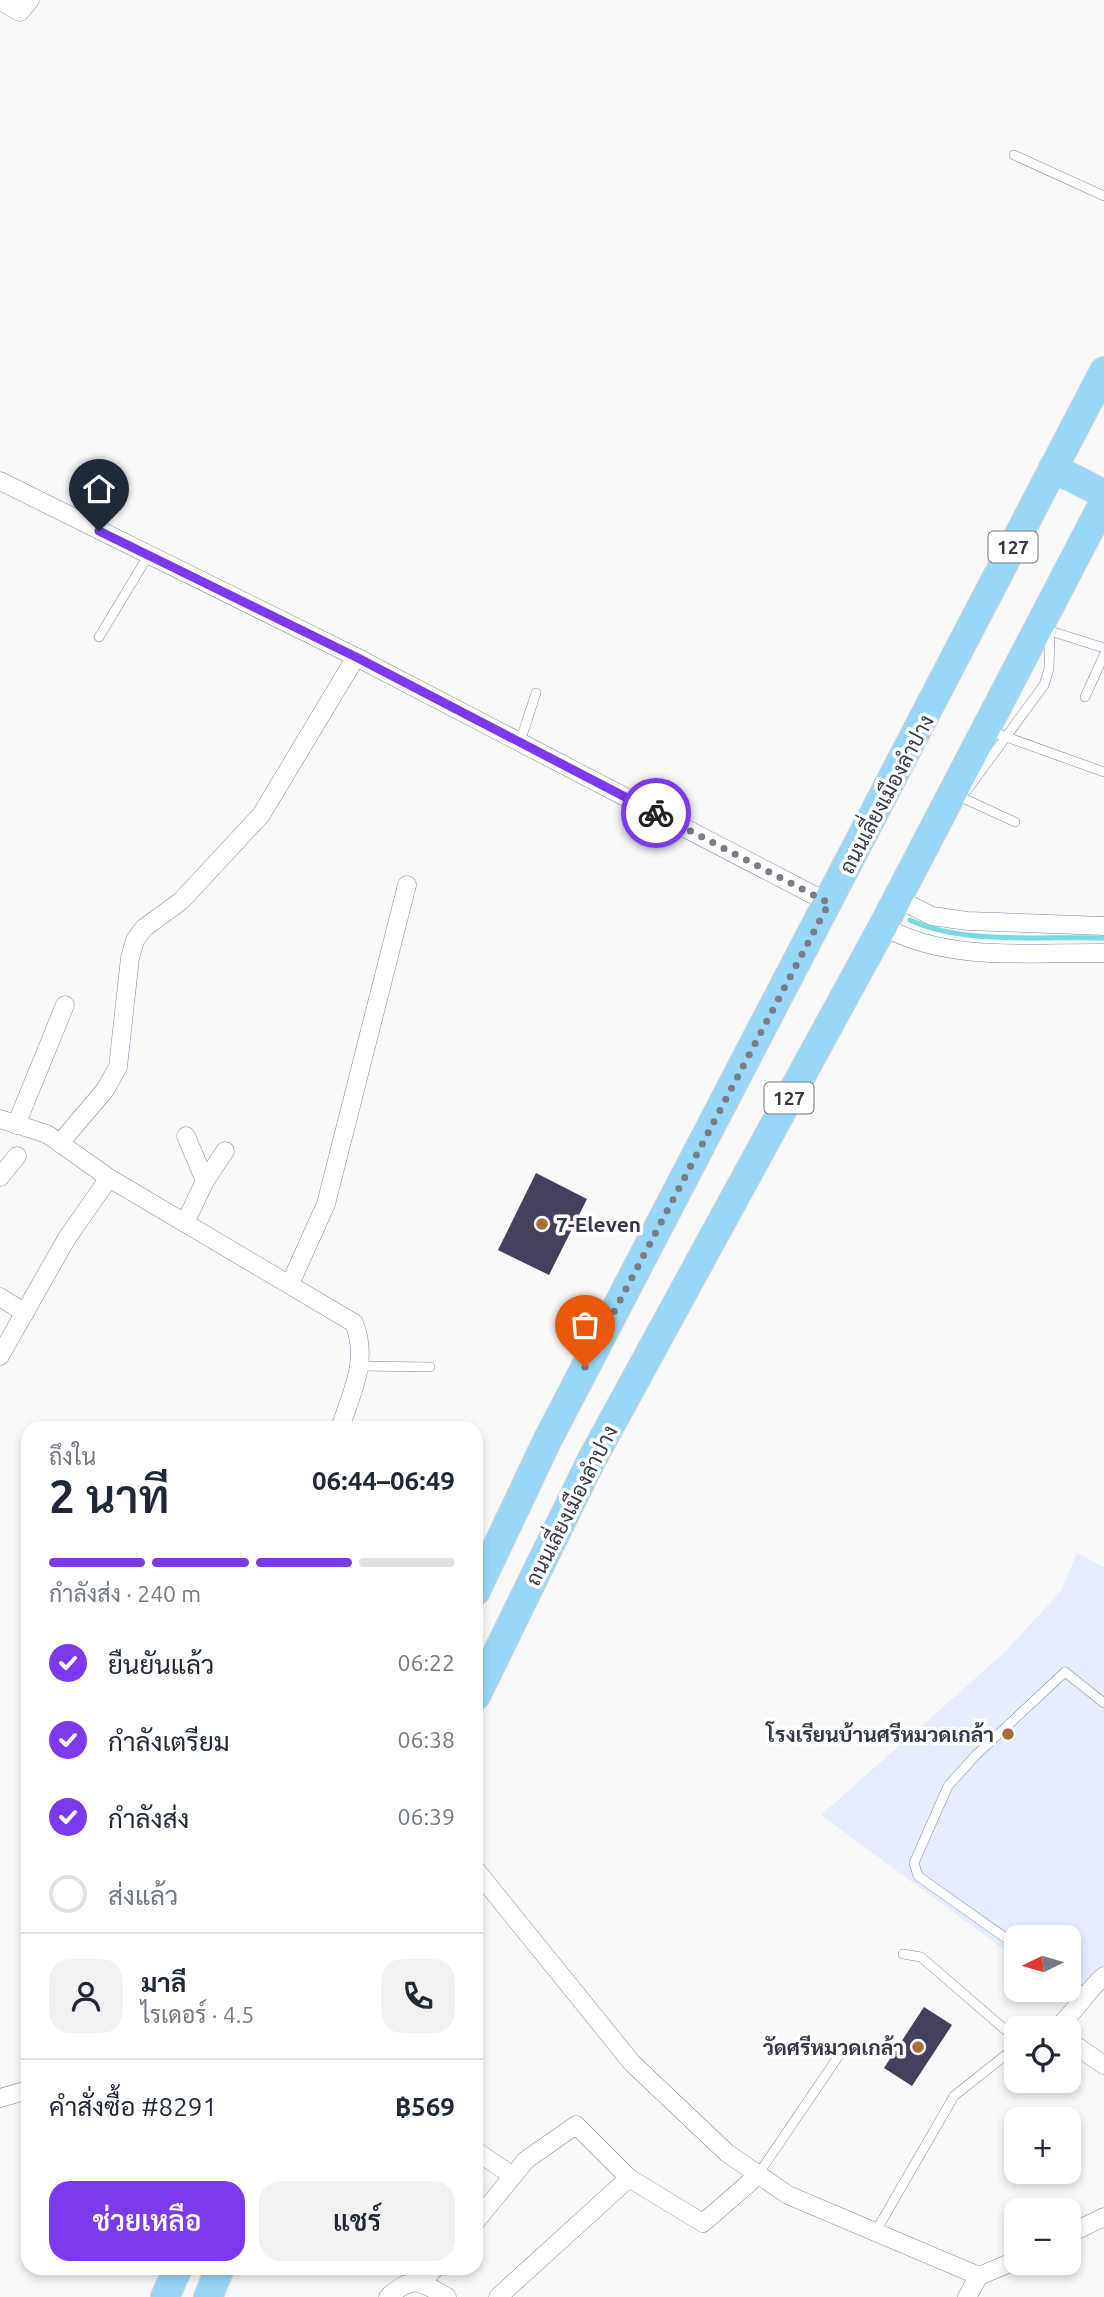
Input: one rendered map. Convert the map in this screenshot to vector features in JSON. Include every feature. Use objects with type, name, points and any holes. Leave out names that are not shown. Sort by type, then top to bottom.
[{"type":"highway","name":"ถนนเลี่ยงเมืองลำปาง","points":[[483,1576],[547,1441],[1104,371]]},
{"type":"highway","points":[[1053,468],[1104,494]]},
{"type":"highway","name":"ถนนเลี่ยงเมืองลำปาง","points":[[483,1682],[592,1459],[898,899],[996,733],[1104,502]]},
{"type":"highway","points":[[165,2297],[175,2275]]},
{"type":"highway","points":[[208,2297],[217,2275]]},
{"type":"street","points":[[0,1],[14,12],[20,12],[30,0]]},
{"type":"street","points":[[0,481],[148,556],[522,735],[829,903]]},
{"type":"street","points":[[60,1143],[105,1090],[118,1067],[130,958],[135,940],[144,928],[181,901],[261,815],[356,657]]},
{"type":"street","points":[[290,1284],[326,1204],[407,885]]},
{"type":"street","points":[[883,926],[900,936],[953,950],[1099,953],[1099,926],[967,921],[932,916],[898,899]]},
{"type":"street","points":[[65,1005],[8,1122],[47,1134],[110,1178],[354,1323],[362,1342],[361,1366],[342,1421]]},
{"type":"street","points":[[186,1136],[205,1181]]},
{"type":"street","points":[[184,1223],[205,1181],[225,1151]]},
{"type":"street","points":[[0,1177],[17,1156]]},
{"type":"street","points":[[0,1356],[67,1238],[110,1178]]},
{"type":"street","points":[[0,1297],[25,1312]]},
{"type":"street","points":[[483,1879],[632,2063],[727,2153],[788,2195],[979,2276]]},
{"type":"street","points":[[1072,2016],[1084,1993],[1104,1976]]},
{"type":"street","points":[[1081,2050],[1104,2066]]},
{"type":"street","points":[[0,2098],[21,2092]]},
{"type":"street","points":[[483,2212],[526,2160],[576,2125],[629,2178],[703,2223],[757,2176]]},
{"type":"street","points":[[483,2156],[513,2176]]},
{"type":"street","points":[[498,2297],[629,2178]]},
{"type":"street","points":[[1081,2228],[1104,2217]]},
{"type":"street","points":[[967,2297],[979,2276],[1004,2265]]},
{"type":"street","points":[[422,2282],[428,2275]]},
{"type":"street","points":[[388,2297],[405,2283],[422,2282],[447,2297]]},
{"type":"lane","points":[[1014,155],[1104,196]]},
{"type":"lane","points":[[99,637],[148,556]]},
{"type":"lane","points":[[1045,628],[1104,648]]},
{"type":"lane","points":[[1085,697],[1104,655]]},
{"type":"lane","points":[[522,735],[536,693]]},
{"type":"lane","points":[[996,733],[1104,772]]},
{"type":"lane","points":[[957,796],[1015,822]]},
{"type":"lane","points":[[361,1366],[430,1367]]},
{"type":"lane","points":[[1004,1937],[918,1876],[914,1863],[948,1786],[976,1755],[1065,1672],[1104,1703]]},
{"type":"lane","points":[[903,1954],[921,1957],[1004,2029]]},
{"type":"lane","points":[[757,2176],[842,2051]]},
{"type":"lane","points":[[876,2231],[954,2096],[1004,2056]]},
{"type":"shaded area","name":"โรงเรียนบ้านศรีหมวดเกล้า","points":[[1077,1553],[1104,1567],[1104,1966],[1082,1990],[1082,1925],[1004,1925],[1004,1949],[821,1815],[1005,1652],[1061,1591]]},
{"type":"building","name":"7-Eleven","points":[[536,1173],[587,1199],[549,1275],[498,1250]]},
{"type":"building","name":"วัดศรีหมวดเกล้า","points":[[924,2007],[952,2025],[912,2086],[884,2068]]},
{"type":"waterway","points":[[910,920],[931,928],[979,936],[1104,938]]},
{"type":"way so far","points":[[585,1367],[829,903],[656,813]]},
{"type":"place","name":"7-Eleven","points":[[542,1224]]},
{"type":"place","name":"โรงเรียนบ้านศรีหมวดเกล้า","points":[[1008,1734]]},
{"type":"place","name":"วัดศรีหมวดเกล้า","points":[[918,2047]]},
{"type":"route","points":[[99,531],[356,657],[656,813]]}]
